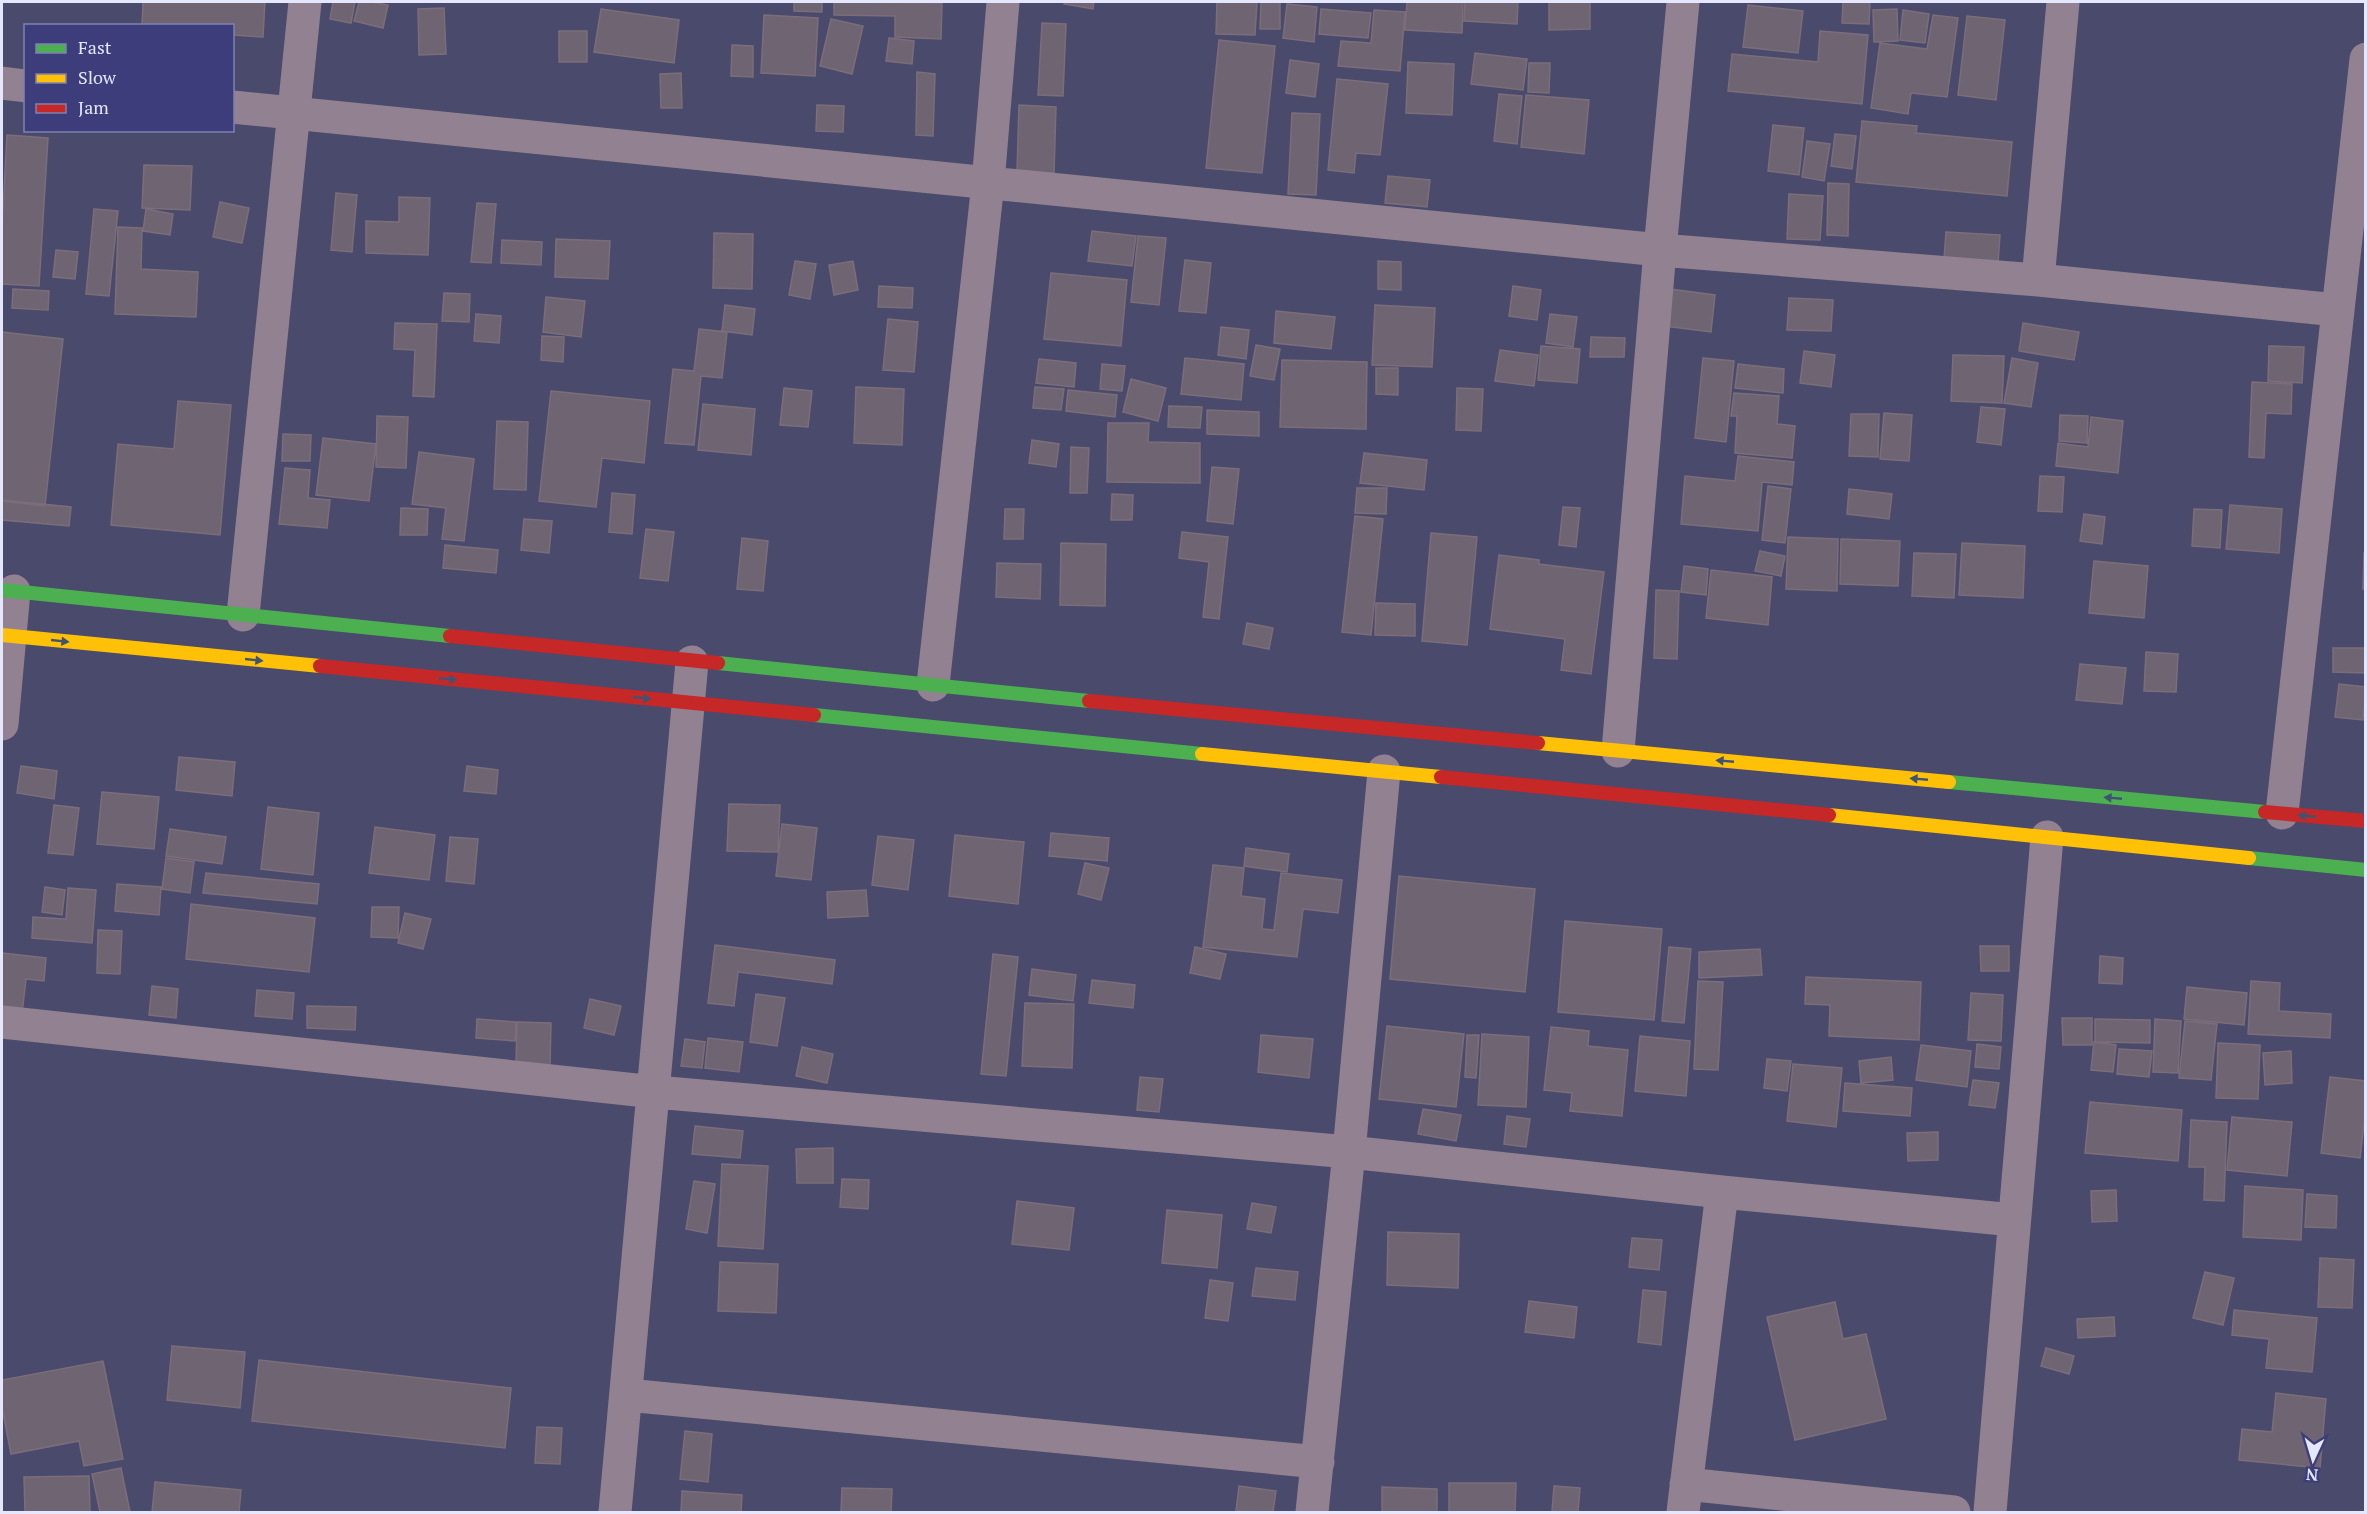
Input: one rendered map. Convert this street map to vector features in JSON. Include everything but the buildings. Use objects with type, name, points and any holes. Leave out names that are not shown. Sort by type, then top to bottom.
[{"type":"main road","points":[[8,590],[692,662],[2366,821]]},
{"type":"main road","points":[[6,636],[2366,870]]},
{"type":"street","points":[[243,615],[305,2]]},
{"type":"street","points":[[933,685],[987,183],[1003,2]]},
{"type":"street","points":[[1618,751],[1683,2]]},
{"type":"street","points":[[2038,280],[2063,2]]},
{"type":"street","points":[[2282,813],[2366,59]]},
{"type":"street","points":[[2,83],[24,86]]},
{"type":"street","points":[[234,107],[1660,250],[2038,280],[2337,310]]},
{"type":"street","points":[[2,724],[8,590]]},
{"type":"street","points":[[615,1512],[692,662]]},
{"type":"street","points":[[1312,1512],[1349,1152],[1384,771]]},
{"type":"street","points":[[1990,1512],[2047,837]]},
{"type":"street","points":[[2,1022],[654,1092],[1349,1152],[1722,1192],[2014,1220]]},
{"type":"street","points":[[1722,1192],[1685,1498],[1954,1512]]},
{"type":"street","points":[[627,1395],[1318,1462]]},
{"type":"traffic: fast","points":[[2,590],[450,636]]},
{"type":"traffic: fast","points":[[718,663],[1089,701]]},
{"type":"traffic: fast","points":[[814,715],[1202,754]]},
{"type":"traffic: fast","points":[[1949,782],[2265,812]]},
{"type":"traffic: fast","points":[[2249,858],[2366,870]]},
{"type":"traffic: slow","points":[[2,635],[320,666]]},
{"type":"traffic: slow","points":[[1538,743],[1949,782]]},
{"type":"traffic: slow","points":[[1202,754],[1441,777]]},
{"type":"traffic: slow","points":[[1829,815],[2249,858]]},
{"type":"traffic: jam","points":[[450,636],[718,663]]},
{"type":"traffic: jam","points":[[320,666],[814,715]]},
{"type":"traffic: jam","points":[[1089,701],[1538,743]]},
{"type":"traffic: jam","points":[[1441,777],[1829,815]]},
{"type":"traffic: jam","points":[[2265,812],[2366,821]]}]
